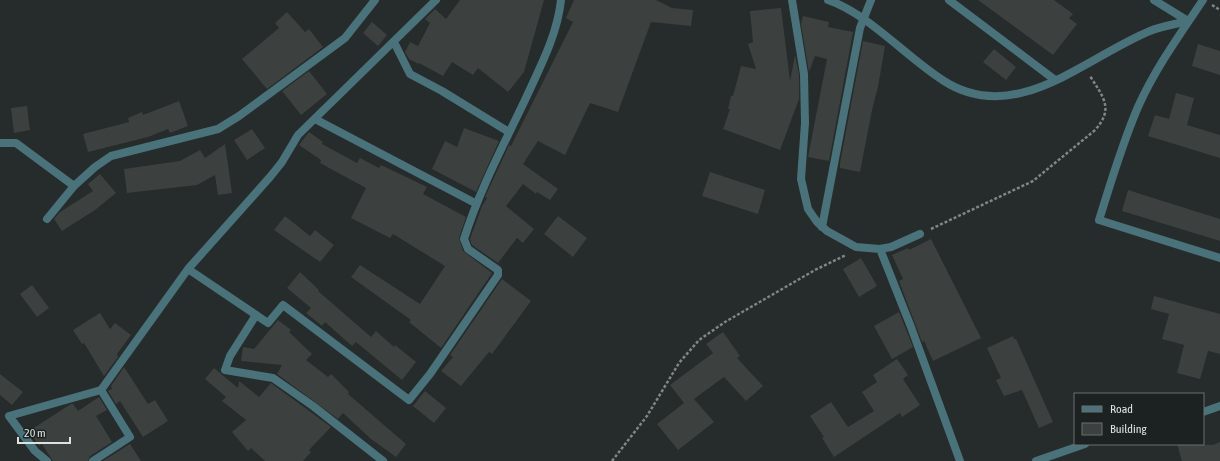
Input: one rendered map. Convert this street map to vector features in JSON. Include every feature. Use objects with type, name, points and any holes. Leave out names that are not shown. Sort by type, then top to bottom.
[{"type":"street","points":[[47,219],[74,186],[95,167],[111,156],[218,129],[234,119],[346,38],[375,0]]},
{"type":"street","points":[[47,461],[35,451],[9,416],[101,390],[188,269],[270,177],[282,162],[298,135],[436,0]]},
{"type":"street","points":[[188,269],[268,323],[283,305],[409,400],[430,374],[498,276],[498,270],[468,248],[464,239],[475,203],[547,53],[559,19],[561,0]]},
{"type":"street","points":[[792,0],[802,51],[806,97],[801,179],[808,209],[822,227],[833,235],[856,247],[880,249],[920,234]]},
{"type":"street","points":[[828,0],[839,4],[864,20],[944,81],[962,91],[980,96],[999,98],[1017,95],[1055,80],[1151,30],[1188,21]]},
{"type":"street","points":[[822,227],[860,28],[871,0]]},
{"type":"street","points":[[949,0],[1055,80]]},
{"type":"street","points":[[1154,0],[1188,21]]},
{"type":"street","points":[[1203,0],[1158,69],[1139,106],[1123,146],[1099,220],[1220,258]]},
{"type":"street","points":[[394,42],[410,74],[442,91],[509,132]]},
{"type":"street","points":[[315,118],[475,203]]},
{"type":"street","points":[[0,143],[16,144],[74,186]]},
{"type":"street","points":[[880,249],[911,326],[960,461]]},
{"type":"street","points":[[256,315],[230,356],[225,370],[273,378],[313,406],[384,461]]},
{"type":"street","points":[[93,461],[130,437],[101,390]]},
{"type":"street","points":[[1204,412],[1220,406]]},
{"type":"street","points":[[1036,461],[1082,445]]},
{"type":"path","points":[[920,234],[1033,181],[1102,123],[1106,103],[1083,66]]},
{"type":"path","points":[[612,461],[647,416],[679,363],[699,340],[725,322],[815,270],[845,256],[856,247]]},
{"type":"building","points":[[460,0],[544,0],[524,72],[508,92],[478,68],[473,75],[452,62],[443,76],[409,59],[405,52],[410,42],[418,46],[430,23],[425,19],[435,9],[446,19]]},
{"type":"building","points":[[574,0],[656,0],[672,8],[693,10],[691,26],[651,22],[618,112],[590,103],[565,155],[538,141],[523,164],[558,189],[550,200],[537,192],[536,194],[523,184],[506,206],[534,229],[523,243],[517,238],[498,263],[472,245],[470,239],[482,206],[487,198],[485,197],[509,145],[511,146],[573,22],[566,18]]},
{"type":"building","points":[[978,0],[1054,0],[1073,14],[1069,18],[1077,24],[1053,55]]},
{"type":"building","points":[[781,8],[790,81],[795,55],[799,74],[799,99],[780,150],[723,129],[730,109],[728,109],[731,96],[733,96],[741,66],[756,69],[748,44],[753,42],[750,11]]},
{"type":"building","points":[[287,12],[305,32],[309,29],[323,47],[267,89],[242,59],[279,28],[275,23]]},
{"type":"building","points":[[803,16],[829,22],[828,27],[853,32],[829,161],[808,157],[827,59],[815,56],[809,72],[801,24]]},
{"type":"building","points":[[372,22],[387,35],[378,46],[363,33]]},
{"type":"building","points":[[863,41],[885,46],[860,172],[840,168],[840,163]]},
{"type":"building","points":[[1198,44],[1220,51],[1220,75],[1192,66]]},
{"type":"building","points":[[994,49],[1016,67],[1006,80],[983,62]]},
{"type":"building","points":[[309,71],[327,94],[301,115],[282,91]]},
{"type":"building","points":[[1176,93],[1194,98],[1187,125],[1220,135],[1220,158],[1148,136],[1155,115],[1169,119]]},
{"type":"building","points":[[179,101],[188,126],[170,133],[168,129],[148,137],[88,152],[83,134],[129,122],[128,118],[142,112],[143,115]]},
{"type":"building","points":[[27,106],[30,130],[14,133],[11,108]]},
{"type":"building","points":[[464,128],[499,141],[476,192],[432,169],[445,141],[457,147]]},
{"type":"building","points":[[252,129],[265,148],[247,160],[234,140]]},
{"type":"building","points":[[309,132],[323,142],[322,144],[357,163],[360,158],[379,168],[381,165],[427,187],[423,194],[466,217],[459,238],[463,251],[492,273],[441,348],[409,322],[411,320],[351,277],[360,265],[420,304],[445,266],[393,234],[390,238],[351,218],[366,188],[320,163],[321,160],[299,145]]},
{"type":"building","points":[[225,144],[232,193],[218,195],[215,175],[197,185],[127,193],[124,169],[180,161],[200,150],[205,158]]},
{"type":"building","points":[[710,172],[765,190],[758,214],[702,196]]},
{"type":"building","points":[[100,174],[116,193],[95,210],[62,231],[54,219],[60,212],[93,191],[88,184]]},
{"type":"building","points":[[1128,190],[1220,219],[1220,241],[1122,211]]},
{"type":"building","points":[[285,216],[310,236],[315,230],[334,245],[320,262],[274,230]]},
{"type":"building","points":[[558,216],[587,238],[573,257],[544,234]]},
{"type":"building","points":[[931,239],[981,338],[933,361],[924,341],[922,342],[899,281],[903,279],[892,255],[908,248],[909,250]]},
{"type":"building","points":[[861,258],[877,286],[859,297],[843,269]]},
{"type":"building","points":[[300,272],[319,290],[318,291],[371,337],[376,331],[394,347],[395,345],[416,362],[402,380],[356,342],[352,346],[325,322],[322,326],[306,313],[311,308],[287,288]]},
{"type":"building","points":[[502,279],[531,301],[492,354],[489,352],[461,386],[441,371],[453,357],[450,355]]},
{"type":"building","points":[[32,285],[49,308],[37,317],[20,294]]},
{"type":"building","points":[[1154,296],[1220,314],[1220,354],[1208,351],[1200,379],[1177,373],[1184,345],[1162,339],[1169,314],[1151,309]]},
{"type":"building","points":[[899,312],[913,347],[892,359],[874,326]]},
{"type":"building","points":[[100,313],[110,329],[115,323],[131,335],[117,354],[118,357],[104,376],[84,343],[82,344],[73,330]]},
{"type":"building","points":[[278,320],[291,330],[289,332],[312,354],[306,360],[328,377],[331,374],[349,392],[348,394],[406,444],[396,457],[371,439],[343,413],[338,419],[277,374],[282,365],[241,361],[243,347],[254,349]]},
{"type":"building","points":[[723,332],[740,356],[737,358],[763,386],[746,401],[724,377],[694,399],[714,422],[678,450],[657,424],[684,403],[670,385],[713,353],[706,344]]},
{"type":"building","points":[[1013,336],[1014,339],[1016,339],[1053,422],[1039,428],[1022,390],[1004,396],[996,380],[1001,378],[987,348]]},
{"type":"building","points":[[897,359],[908,375],[903,379],[920,405],[902,417],[900,413],[834,457],[822,438],[824,437],[810,416],[831,402],[848,427],[874,411],[862,392],[877,382],[873,375]]},
{"type":"building","points":[[124,367],[148,404],[155,400],[168,421],[143,437],[120,401],[116,404],[108,391],[112,389],[111,386]]},
{"type":"building","points":[[214,368],[238,388],[239,381],[259,397],[271,383],[331,427],[309,450],[311,452],[303,461],[265,461],[251,448],[248,451],[232,432],[246,420],[222,401],[226,397],[205,379]]},
{"type":"building","points":[[0,374],[23,392],[12,405],[0,395]]},
{"type":"building","points":[[425,391],[446,408],[434,423],[413,406]]},
{"type":"building","points":[[99,397],[107,410],[96,416],[112,442],[90,456],[88,461],[53,461],[42,444],[39,446],[29,431],[71,404],[73,404],[78,411]]},
{"type":"building","points":[[1220,442],[1220,461],[1182,461],[1177,445],[1204,445],[1213,445]]},
{"type":"building","points":[[130,444],[141,461],[103,461]]}]
